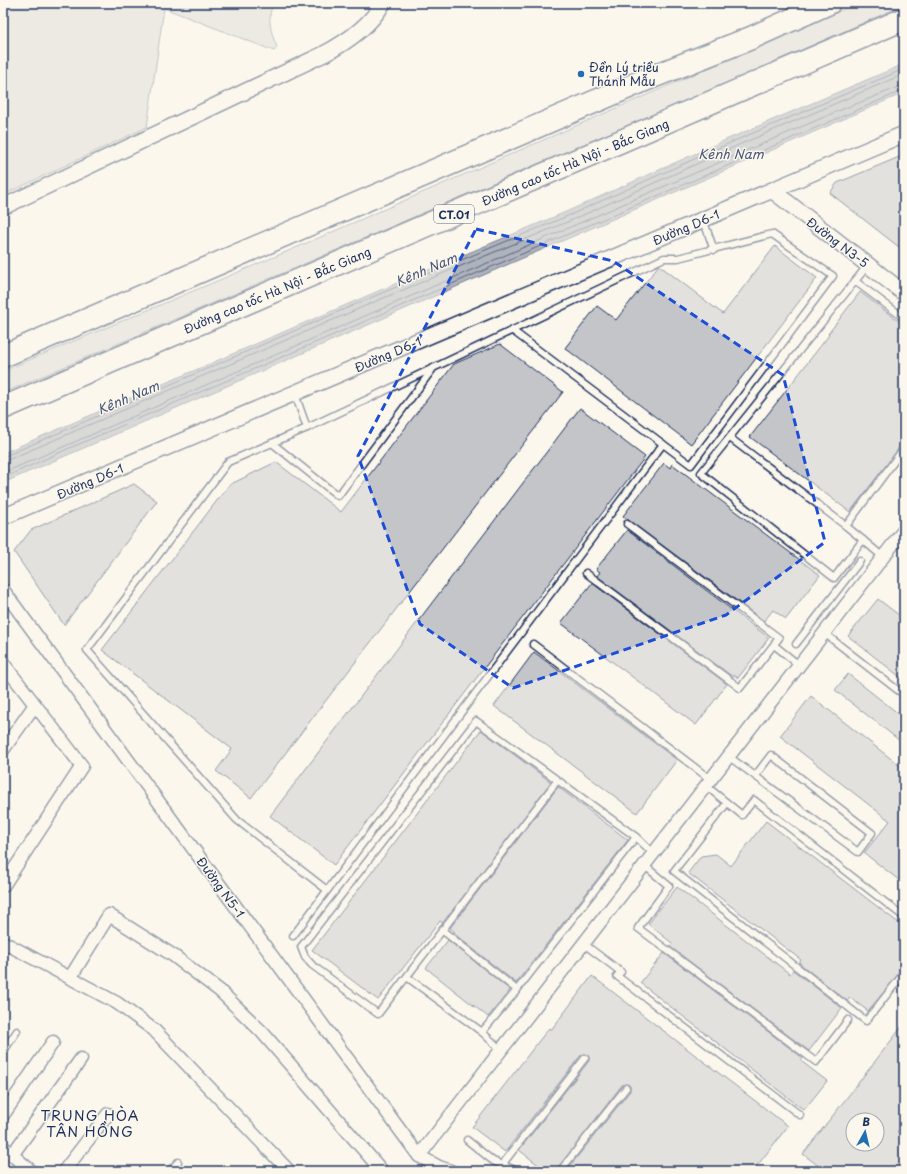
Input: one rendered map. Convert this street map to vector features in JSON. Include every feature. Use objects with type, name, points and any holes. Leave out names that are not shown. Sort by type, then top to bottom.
[{"type":"highway","points":[[751,38],[783,16],[795,3]]},
{"type":"highway","points":[[3,356],[645,80],[751,38],[829,3]]},
{"type":"highway","name":"Đường cao tốc Hà Nội - Bắc Giang","points":[[3,408],[904,19]]},
{"type":"street","points":[[3,208],[330,52],[350,39],[361,29],[383,3]]},
{"type":"street","name":"Đường D6-1","points":[[3,517],[295,394],[703,219],[773,191],[904,134]]},
{"type":"street","name":"Đường N3-5","points":[[773,191],[868,265],[902,288]]},
{"type":"street","points":[[419,1156],[500,1049],[645,866],[728,756],[904,530]]},
{"type":"street","name":"Đường N5-1","points":[[3,590],[419,1156],[439,1169],[451,1171]]},
{"type":"street","points":[[3,663],[34,706],[82,766],[3,886]]},
{"type":"street","points":[[3,750],[34,706]]},
{"type":"street","points":[[70,978],[109,914],[174,956],[220,991],[262,1032],[382,1171]]},
{"type":"street","points":[[3,942],[117,1003],[154,1030],[289,1171]]},
{"type":"street","points":[[3,1116],[53,1042]]},
{"type":"street","points":[[31,1171],[6,1152],[81,1059]]},
{"type":"street","points":[[64,1171],[108,1114]]},
{"type":"lane","points":[[703,219],[714,250]]},
{"type":"lane","points":[[327,890],[237,820],[86,650],[228,462],[307,428],[664,258],[678,258],[714,250],[772,234],[833,276],[692,465],[513,331]]},
{"type":"lane","points":[[863,540],[834,578],[701,473],[868,265]]},
{"type":"lane","points":[[855,281],[904,318]]},
{"type":"lane","points":[[272,443],[338,496],[433,369]]},
{"type":"lane","points":[[295,394],[307,428]]},
{"type":"lane","points":[[730,438],[846,526],[883,557]]},
{"type":"lane","points":[[293,936],[663,444]]},
{"type":"lane","points":[[846,526],[904,448]]},
{"type":"lane","points":[[586,573],[740,688],[779,638],[627,524]]},
{"type":"lane","points":[[796,644],[860,561]]},
{"type":"lane","points":[[824,633],[904,695]]},
{"type":"lane","points":[[533,644],[708,782],[727,803],[742,815],[754,800],[904,917]]},
{"type":"lane","points":[[774,645],[799,665]]},
{"type":"lane","points":[[557,781],[378,1014],[312,965],[305,957],[301,947],[476,721],[636,838],[654,854]]},
{"type":"lane","points":[[728,756],[755,776],[858,852],[872,833],[771,755],[755,776]]},
{"type":"lane","points":[[727,803],[674,871],[866,1021],[904,973]]},
{"type":"lane","points":[[482,1032],[517,990],[636,838]]},
{"type":"lane","points":[[645,866],[670,886],[638,928],[816,1062],[848,1020]]},
{"type":"lane","points":[[442,930],[517,990]]},
{"type":"lane","points":[[584,944],[621,972],[617,976],[800,1115]]},
{"type":"lane","points":[[407,976],[482,1032],[500,1049]]},
{"type":"lane","points":[[3,1052],[17,1032]]},
{"type":"lane","points":[[503,1169],[505,1161],[585,1058]]},
{"type":"lane","points":[[560,1171],[626,1088]]},
{"type":"lane","points":[[467,1140],[503,1169],[517,1171]]},
{"type":"lane","points":[[170,1171],[178,1162]]},
{"type":"highlighted area","points":[[476,229],[613,261],[783,375],[825,542],[726,615],[513,688],[420,624],[358,456]]},
{"type":"shaded area","points":[[3,3],[274,3],[270,14],[270,25],[277,47],[274,51],[164,8],[147,127],[3,195]]},
{"type":"shaded area","points":[[858,3],[904,3],[904,5],[724,84],[3,393],[3,371],[293,249]]},
{"type":"water","name":"Kênh Nam","points":[[904,64],[904,93],[3,483],[3,453],[568,211],[730,138]]},
{"type":"building","points":[[904,155],[904,251],[830,193],[837,183]]},
{"type":"building","points":[[775,246],[817,278],[691,444],[565,348],[597,306],[616,320],[659,265],[723,314]]},
{"type":"building","points":[[860,292],[904,325],[904,442],[850,512],[750,437],[829,335],[828,334]]},
{"type":"building","points":[[500,344],[563,392],[251,798],[216,771],[232,749],[102,650],[229,485],[276,462],[341,512],[454,364]]},
{"type":"building","points":[[580,408],[645,457],[334,865],[270,816]]},
{"type":"building","points":[[664,463],[670,468],[672,464],[820,575],[786,619],[773,610],[764,621],[623,516]]},
{"type":"building","points":[[134,484],[157,501],[64,625],[14,552],[31,530]]},
{"type":"building","points":[[627,530],[769,638],[738,678],[734,675],[733,677],[597,576],[600,572],[596,569]]},
{"type":"building","points":[[592,583],[727,684],[696,725],[561,623]]},
{"type":"building","points":[[878,599],[904,619],[904,680],[848,636]]},
{"type":"building","points":[[534,652],[677,760],[637,813],[494,706]]},
{"type":"building","points":[[848,674],[904,718],[904,744],[835,690]]},
{"type":"building","points":[[811,696],[904,769],[904,884],[864,853],[890,821],[780,736]]},
{"type":"building","points":[[481,730],[551,782],[443,923],[440,921],[378,1000],[312,950]]},
{"type":"building","points":[[558,787],[628,840],[516,983],[453,933],[455,932],[450,928]]},
{"type":"building","points":[[766,821],[904,927],[904,968],[868,1011],[850,998],[847,1001],[799,963],[801,960],[688,873],[701,856],[716,854],[731,866]]},
{"type":"building","points":[[677,887],[790,974],[793,970],[842,1008],[809,1051],[669,946],[672,943],[648,924]]},
{"type":"building","points":[[448,940],[510,990],[488,1017],[426,968]]},
{"type":"building","points":[[664,953],[803,1058],[801,1061],[827,1081],[804,1110],[640,983]]},
{"type":"building","points":[[592,976],[788,1126],[753,1171],[566,1171],[630,1091],[630,1086],[626,1084],[622,1085],[556,1171],[546,1171],[519,1150],[589,1061],[589,1057],[586,1054],[581,1055],[505,1152],[472,1127],[549,1028],[551,1030]]},
{"type":"building","points":[[904,1024],[904,1123],[897,1132],[904,1137],[904,1171],[825,1171],[803,1154]]},
{"type":"place","name":"Đền Lý triều Thánh Mẫu","points":[[581,74]]},
{"type":"district","name":"TRUNG HÒA TÂN HỒNG","points":[[90,1124]]}]
